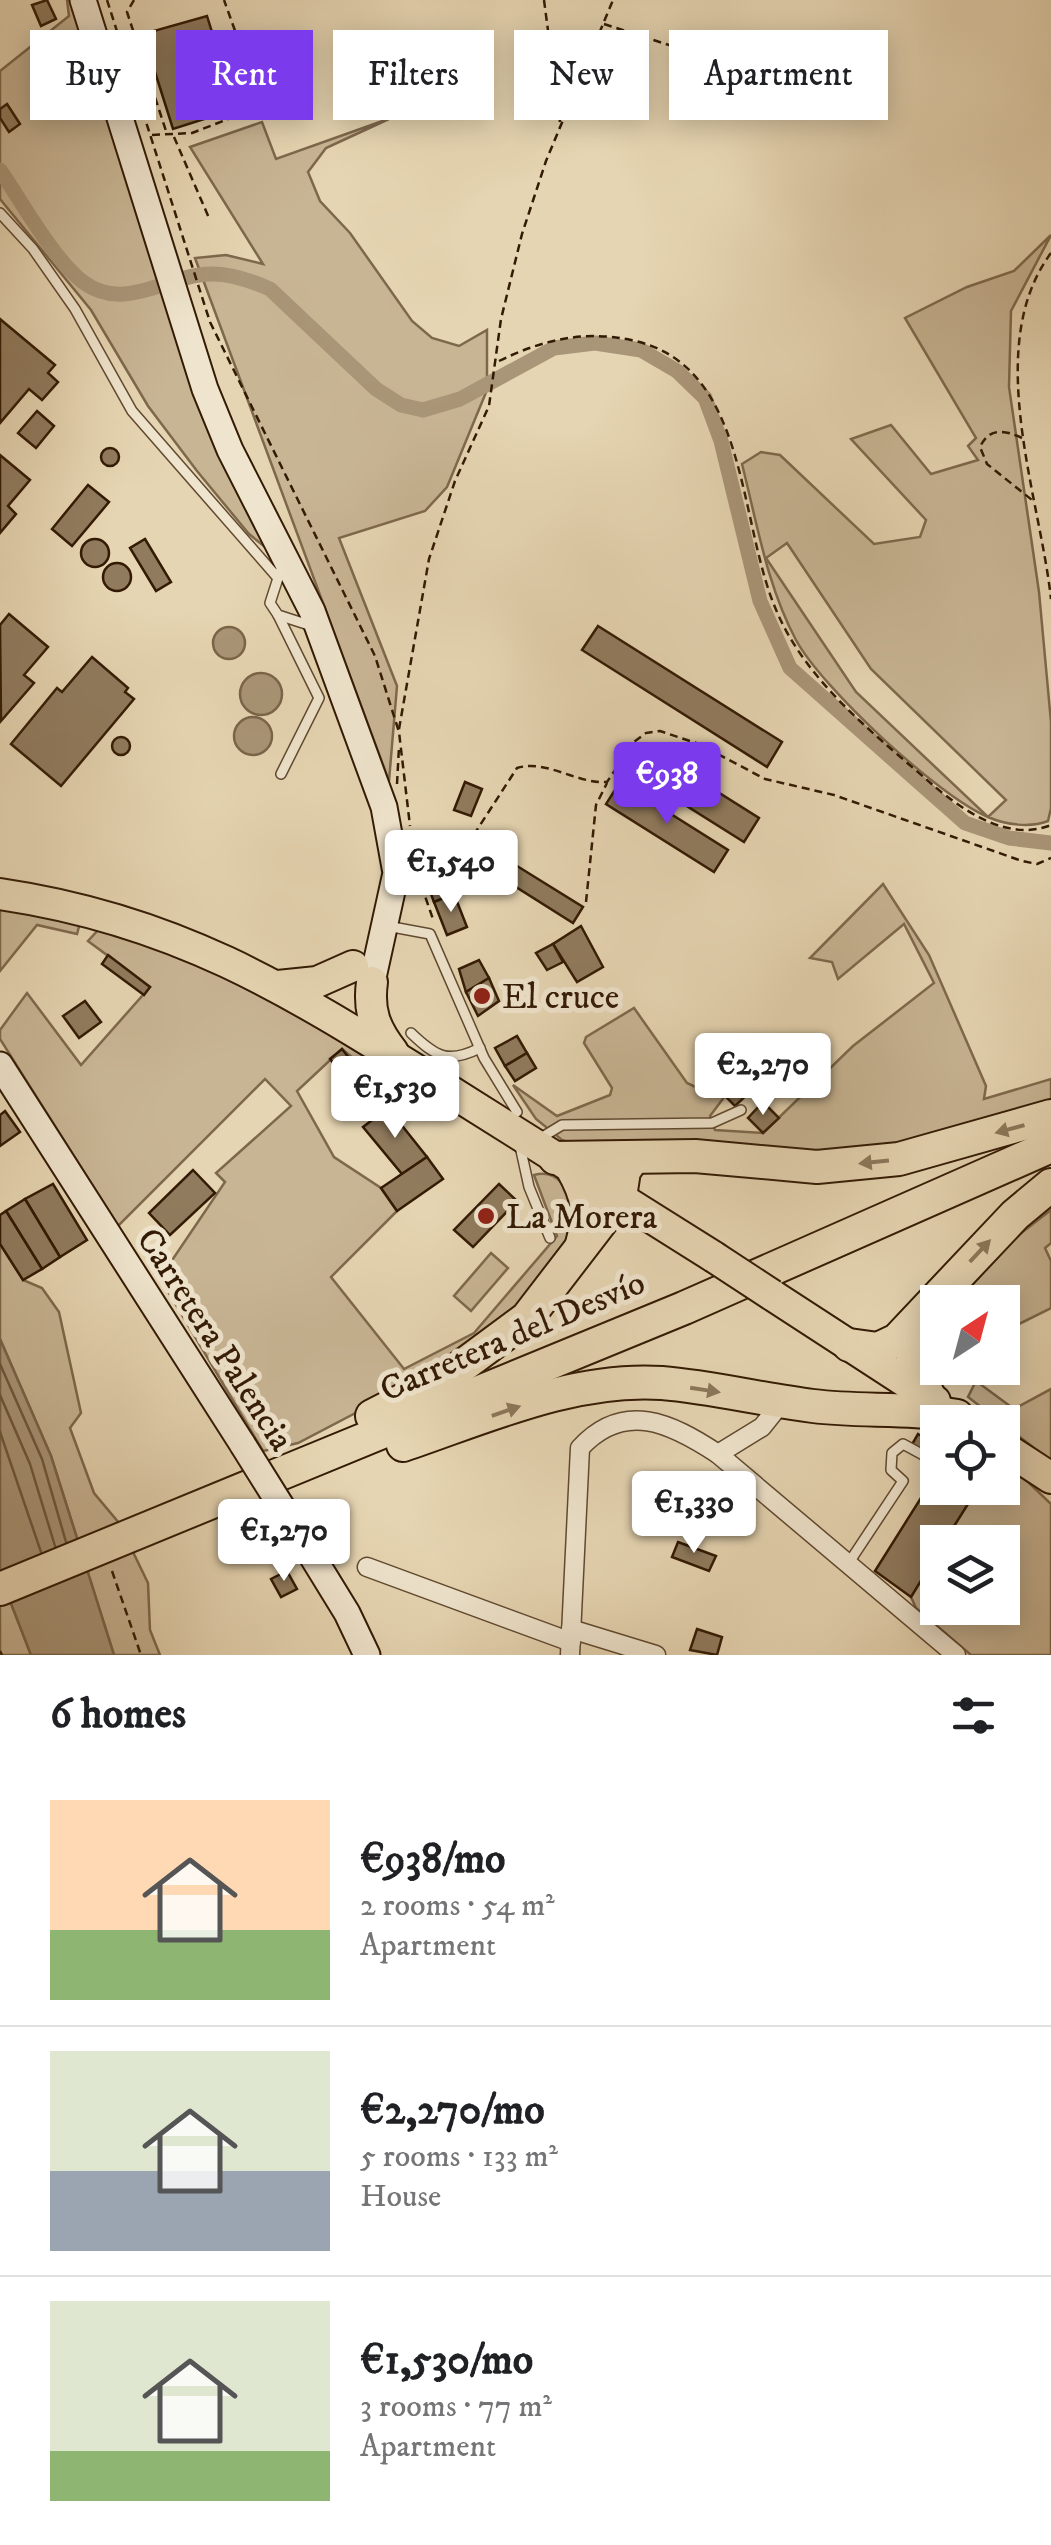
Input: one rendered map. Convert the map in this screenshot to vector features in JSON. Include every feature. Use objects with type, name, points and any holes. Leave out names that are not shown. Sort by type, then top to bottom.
[{"type":"highway","points":[[539,1143],[634,1158],[694,1156],[817,1167],[899,1160],[1051,1116]]},
{"type":"highway","points":[[256,1485],[332,1436],[446,1378],[504,1340],[527,1318],[566,1243],[590,1215],[586,1192],[539,1143]]},
{"type":"highway","name":"Carretera del Desvío","points":[[0,1588],[666,1315],[1051,1146]]},
{"type":"highway","points":[[566,1243],[620,1197],[624,1171],[634,1158]]},
{"type":"highway","points":[[849,1345],[878,1349],[916,1325],[978,1253],[1051,1185]]},
{"type":"highway","points":[[916,1325],[911,1341],[912,1366],[945,1405]]},
{"type":"highway","points":[[256,1485],[340,1467],[553,1395],[608,1385],[661,1383],[782,1402],[920,1409]]},
{"type":"main road","points":[[0,894],[70,905],[148,926],[278,986],[334,1018],[405,1046]]},
{"type":"main road","points":[[278,986],[362,974]]},
{"type":"main road","points":[[334,1018],[361,1000],[362,974]]},
{"type":"main road","points":[[362,974],[378,1032],[405,1046],[620,1197],[940,1405]]},
{"type":"main road","points":[[1020,1459],[1046,1477]]},
{"type":"street","points":[[84,0],[138,137],[183,281],[218,419],[283,570],[318,628],[384,806],[396,873],[386,926],[362,974]]},
{"type":"street","name":"Carretera Palencia","points":[[0,1065],[288,1517],[347,1613],[367,1655]]},
{"type":"street","points":[[718,1454],[762,1427],[782,1402]]},
{"type":"street","points":[[571,1642],[580,1448],[596,1431],[622,1421],[656,1421],[718,1454],[956,1655]]},
{"type":"street","points":[[367,1567],[571,1642],[656,1655]]},
{"type":"lane","points":[[0,213],[34,250],[75,310],[132,411],[283,570],[270,603],[319,698],[281,774]]},
{"type":"lane","points":[[278,615],[318,628]]},
{"type":"lane","points":[[386,926],[430,934],[480,1048],[539,1143]]},
{"type":"lane","points":[[405,1046],[452,1060],[480,1048]]},
{"type":"lane","points":[[566,1243],[529,1187],[539,1143],[562,1126],[712,1123],[740,1110]]},
{"type":"lane","points":[[848,1564],[903,1481],[891,1470],[892,1453],[903,1444],[920,1453]]},
{"type":"path","points":[[106,0],[138,137],[183,281]]},
{"type":"path","points":[[134,0],[127,12],[170,135],[209,218]]},
{"type":"path","points":[[138,137],[170,135],[262,106],[224,0]]},
{"type":"path","points":[[544,0],[560,124]]},
{"type":"path","points":[[384,806],[398,781],[404,686],[429,559],[494,385],[501,319],[522,234],[560,124],[613,0]]},
{"type":"path","points":[[602,24],[669,45]]},
{"type":"path","points":[[821,50],[827,64],[814,84],[804,84],[770,62],[821,50]]},
{"type":"path","points":[[1051,253],[1035,282],[1023,321],[1019,369],[1023,439],[1051,599]]},
{"type":"path","points":[[498,362],[547,341],[596,334],[642,342],[692,369],[723,419],[767,585],[803,656],[850,711],[967,812],[1017,830],[1051,826]]},
{"type":"path","points":[[1023,439],[998,431],[990,433],[980,447],[987,464],[1034,501]]},
{"type":"path","points":[[586,902],[594,858],[596,804],[634,742],[646,733],[660,731],[700,744],[766,779],[834,796],[1022,862],[1038,864],[1051,858]]},
{"type":"path","points":[[414,864],[452,850],[474,836],[517,768],[528,765],[584,781],[607,782]]},
{"type":"path","points":[[110,1565],[142,1655]]},
{"type":"shaded area","points":[[67,0],[74,0],[85,30],[51,30],[69,16]]},
{"type":"shaded area","points":[[30,47],[30,120],[117,120],[275,555],[249,534],[197,471],[148,406],[91,310],[0,199],[0,71]]},
{"type":"shaded area","points":[[387,120],[326,148],[308,172],[320,201],[350,233],[412,321],[432,338],[459,346],[487,330],[487,390],[447,487],[425,511],[339,538],[397,686],[389,781],[195,258],[226,255],[263,264],[190,147],[262,122],[276,159]]},
{"type":"shaded area","points":[[1051,235],[1011,311],[1009,387],[1039,592],[1051,722],[1048,821],[1026,825],[988,817],[941,787],[883,739],[810,661],[777,598],[764,554],[742,464],[761,452],[780,455],[874,544],[920,537],[926,520],[851,439],[891,425],[931,474],[978,460],[968,446],[976,438],[905,318],[967,287],[1014,271]],"holes":[[[787,543],[871,669],[1006,800],[988,817],[856,692],[766,558]]]},
{"type":"shaded area","points":[[883,884],[929,955],[986,1086],[984,1099],[1051,1079],[1051,1106],[929,1140],[787,1157],[597,1152],[562,1140],[536,1119],[513,1085],[557,1116],[610,1095],[612,1088],[584,1043],[586,1037],[634,1008],[687,1083],[708,1093],[716,1086],[725,1096],[710,1116],[715,1130],[763,1133],[853,1046],[934,983],[904,924],[838,979],[832,962],[810,958]]},
{"type":"shaded area","points":[[0,907],[80,923],[77,934],[37,925],[0,971]]},
{"type":"shaded area","points":[[100,928],[160,946],[244,981],[409,1084],[392,1091],[342,1049],[297,1091],[334,1157],[381,1188],[397,1211],[331,1277],[404,1369],[474,1333],[557,1236],[534,1175],[559,1180],[580,1220],[519,1312],[432,1373],[298,1443],[263,1451],[160,1278],[225,1182],[216,1173],[291,1106],[265,1079],[118,1226],[0,1039],[0,1030],[27,993],[81,1065],[150,987],[88,941]]},
{"type":"shaded area","points":[[1051,1210],[1051,1243],[1045,1248],[1051,1261],[1051,1308],[1020,1324],[1020,1285],[972,1285],[1011,1241]]},
{"type":"shaded area","points":[[0,1244],[23,1280],[42,1288],[59,1312],[81,1413],[70,1428],[94,1493],[119,1523],[148,1583],[150,1630],[160,1655],[114,1655],[51,1456],[0,1339]]},
{"type":"shaded area","points":[[491,1253],[508,1268],[471,1311],[454,1296]]},
{"type":"shaded area","points":[[974,1385],[981,1385],[1009,1405],[978,1405],[968,1397]]},
{"type":"shaded area","points":[[1051,1389],[1051,1461],[1020,1437],[1020,1406]]},
{"type":"shaded area","points":[[1020,1474],[1051,1504],[1051,1655],[971,1655],[936,1625],[1020,1625],[1020,1525],[955,1525],[967,1505],[1020,1505]]},
{"type":"shaded area","points":[[0,1575],[31,1655],[0,1655]]},
{"type":"shaded area","points":[[920,1582],[920,1611],[911,1597]]},
{"type":"water","points":[[229,627],[240,632],[245,643],[240,654],[229,659],[218,654],[213,643],[218,632]]},
{"type":"water","points":[[261,673],[276,679],[282,694],[276,709],[261,715],[246,709],[240,694],[246,679]]},
{"type":"water","points":[[253,717],[267,722],[272,736],[267,750],[253,755],[239,750],[234,736],[239,722]]},
{"type":"water","points":[[0,1339],[51,1456],[114,1655],[31,1655],[0,1575]]},
{"type":"building","points":[[47,0],[56,19],[41,26],[32,5]]},
{"type":"building","points":[[207,16],[211,30],[176,30],[176,120],[201,120],[173,129],[156,75],[156,30]]},
{"type":"building","points":[[7,104],[20,124],[9,132],[0,118],[0,109]]},
{"type":"building","points":[[0,319],[55,365],[48,373],[58,382],[42,400],[29,389],[0,423]]},
{"type":"building","points":[[37,411],[54,426],[36,448],[18,433]]},
{"type":"building","points":[[110,448],[119,457],[110,466],[101,457]]},
{"type":"building","points":[[0,455],[30,480],[8,506],[16,514],[0,533]]},
{"type":"building","points":[[88,485],[109,502],[72,546],[52,529]]},
{"type":"building","points":[[95,539],[105,543],[109,553],[105,563],[95,567],[85,563],[81,553],[85,543]]},
{"type":"building","points":[[145,539],[171,582],[156,591],[130,548]]},
{"type":"building","points":[[117,563],[127,567],[131,577],[127,587],[117,591],[107,587],[103,577],[107,567]]},
{"type":"building","points":[[9,614],[48,647],[24,675],[34,683],[1,721],[0,625]]},
{"type":"building","points":[[598,626],[782,742],[767,767],[582,650]]},
{"type":"building","points":[[92,657],[128,688],[125,692],[134,699],[61,786],[11,744],[57,688],[62,692]]},
{"type":"building","points":[[121,737],[130,746],[121,755],[112,746]]},
{"type":"building","points":[[643,745],[759,818],[744,842],[628,769]]},
{"type":"building","points":[[465,782],[482,789],[471,816],[454,810]]},
{"type":"building","points":[[620,782],[728,850],[714,872],[606,804]]},
{"type":"building","points":[[480,843],[583,907],[573,923],[470,858]]},
{"type":"building","points":[[442,862],[448,879],[428,886],[422,870]]},
{"type":"building","points":[[448,879],[454,894],[434,902],[428,886]]},
{"type":"building","points":[[454,894],[467,927],[447,935],[434,902]]},
{"type":"building","points":[[581,926],[603,967],[577,982],[553,944]]},
{"type":"building","points":[[553,944],[563,962],[547,970],[536,953]]},
{"type":"building","points":[[108,955],[150,987],[144,995],[102,964]]},
{"type":"building","points":[[479,960],[489,978],[466,992],[459,969]]},
{"type":"building","name":"El cruce","points":[[489,978],[499,1001],[478,1016],[466,992]]},
{"type":"building","points":[[85,1001],[101,1022],[79,1038],[63,1016]]},
{"type":"building","points":[[517,1036],[527,1053],[505,1066],[495,1048]]},
{"type":"building","points":[[342,1049],[388,1108],[376,1118],[330,1059]]},
{"type":"building","points":[[527,1053],[536,1068],[515,1081],[505,1066]]},
{"type":"building","points":[[736,1073],[752,1090],[735,1106],[719,1090]]},
{"type":"building","points":[[763,1102],[779,1118],[763,1133],[748,1118]]},
{"type":"building","points":[[388,1108],[427,1157],[402,1174],[363,1127]]},
{"type":"building","points":[[5,1111],[20,1132],[0,1146],[0,1115]]},
{"type":"building","points":[[427,1157],[443,1179],[397,1211],[381,1188]]},
{"type":"building","points":[[193,1170],[215,1193],[170,1235],[149,1213]]},
{"type":"building","points":[[53,1184],[87,1240],[60,1257],[25,1199]]},
{"type":"building","name":"La Morera","points":[[499,1184],[517,1201],[473,1247],[454,1230]]},
{"type":"building","points":[[25,1199],[60,1257],[42,1269],[6,1211]]},
{"type":"building","points":[[6,1211],[42,1269],[23,1280],[0,1244],[0,1215]]},
{"type":"building","points":[[918,1434],[920,1435],[920,1452],[911,1446]]},
{"type":"building","points":[[920,1499],[920,1505],[967,1505],[955,1525],[920,1525],[920,1582],[911,1597],[875,1571]]},
{"type":"building","points":[[678,1542],[716,1556],[709,1571],[672,1557]]},
{"type":"building","points":[[287,1571],[297,1589],[281,1597],[271,1579]]},
{"type":"building","points":[[697,1629],[722,1637],[717,1655],[690,1650]]},
{"type":"waterway","points":[[0,170],[49,245],[83,282],[115,294],[210,274],[256,283],[270,289],[376,389],[401,405],[423,410],[460,399],[554,348],[595,343],[641,350],[677,371],[705,398],[721,441],[760,601],[790,668],[965,823],[1009,838],[1051,843]]},
{"type":"place","name":"El cruce","points":[[482,996]]},
{"type":"place","name":"La Morera","points":[[486,1216]]}]
